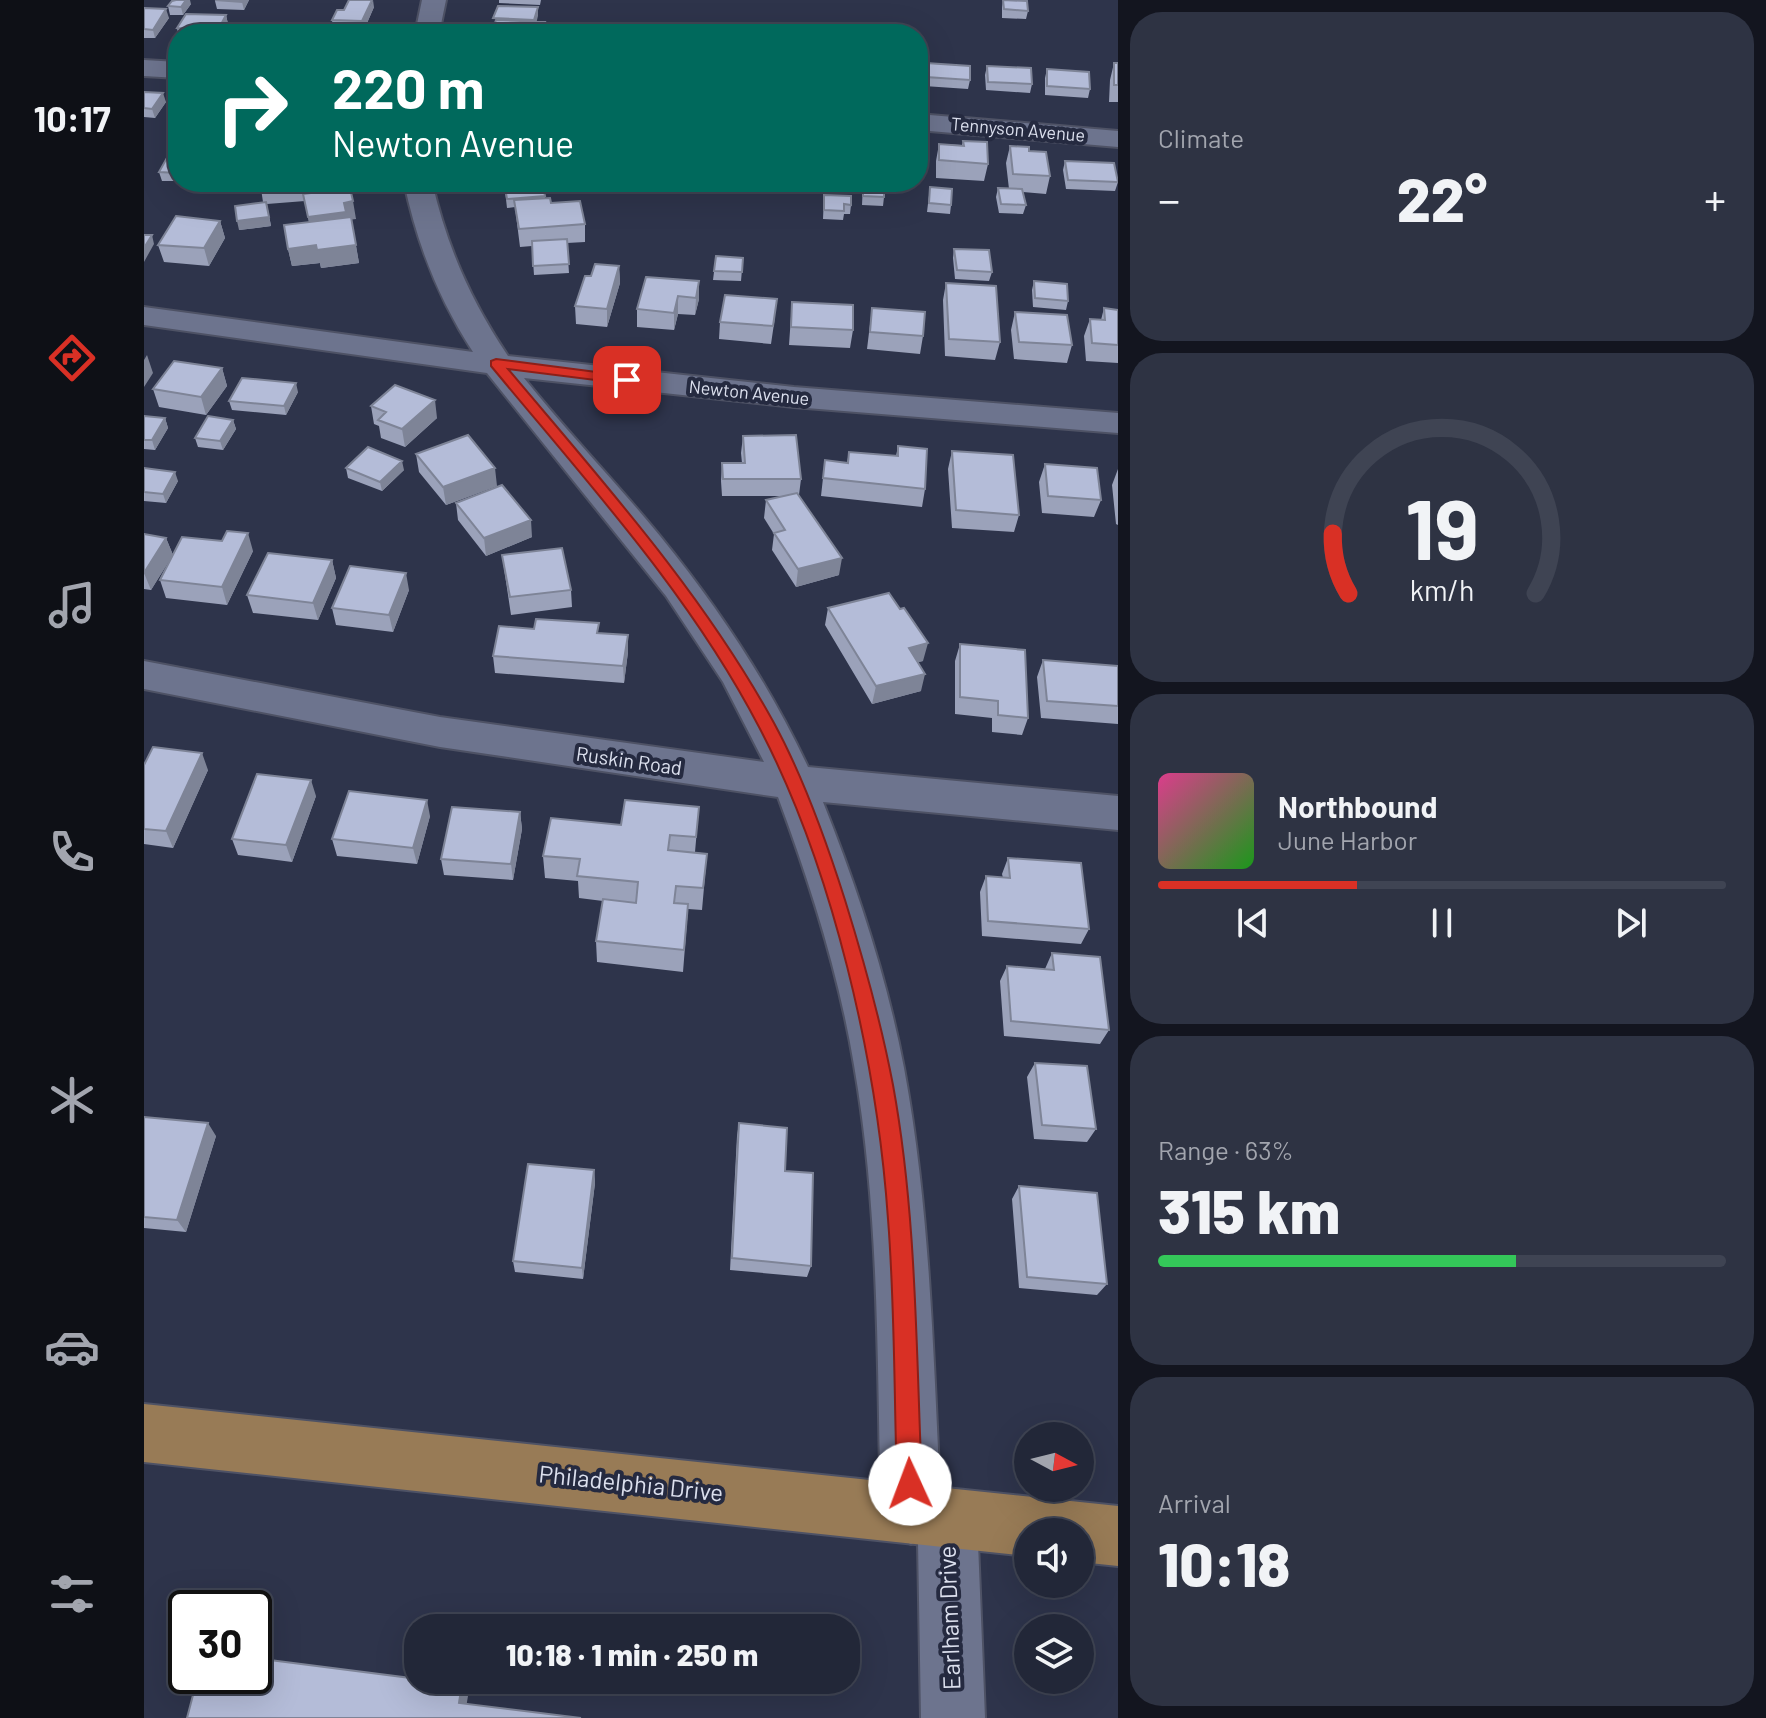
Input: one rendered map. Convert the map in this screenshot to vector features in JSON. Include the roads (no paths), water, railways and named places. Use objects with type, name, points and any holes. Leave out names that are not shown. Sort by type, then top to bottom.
[{"type":"main road","name":"Philadelphia Drive","points":[[144,1433],[1118,1536]]},
{"type":"street","points":[[429,24],[434,0]]},
{"type":"street","points":[[144,68],[168,69]]},
{"type":"street","name":"Tennyson Avenue","points":[[928,123],[1118,139]]},
{"type":"street","name":"Earlham Drive","points":[[421,192],[440,263],[475,336],[633,528],[693,607],[750,693],[818,841],[861,985],[883,1087],[953,1718]]},
{"type":"street","name":"Newton Avenue","points":[[144,316],[754,395],[1118,423]]},
{"type":"street","name":"Ruskin Road","points":[[144,675],[480,739],[792,781],[1008,805],[1118,813]]}]
